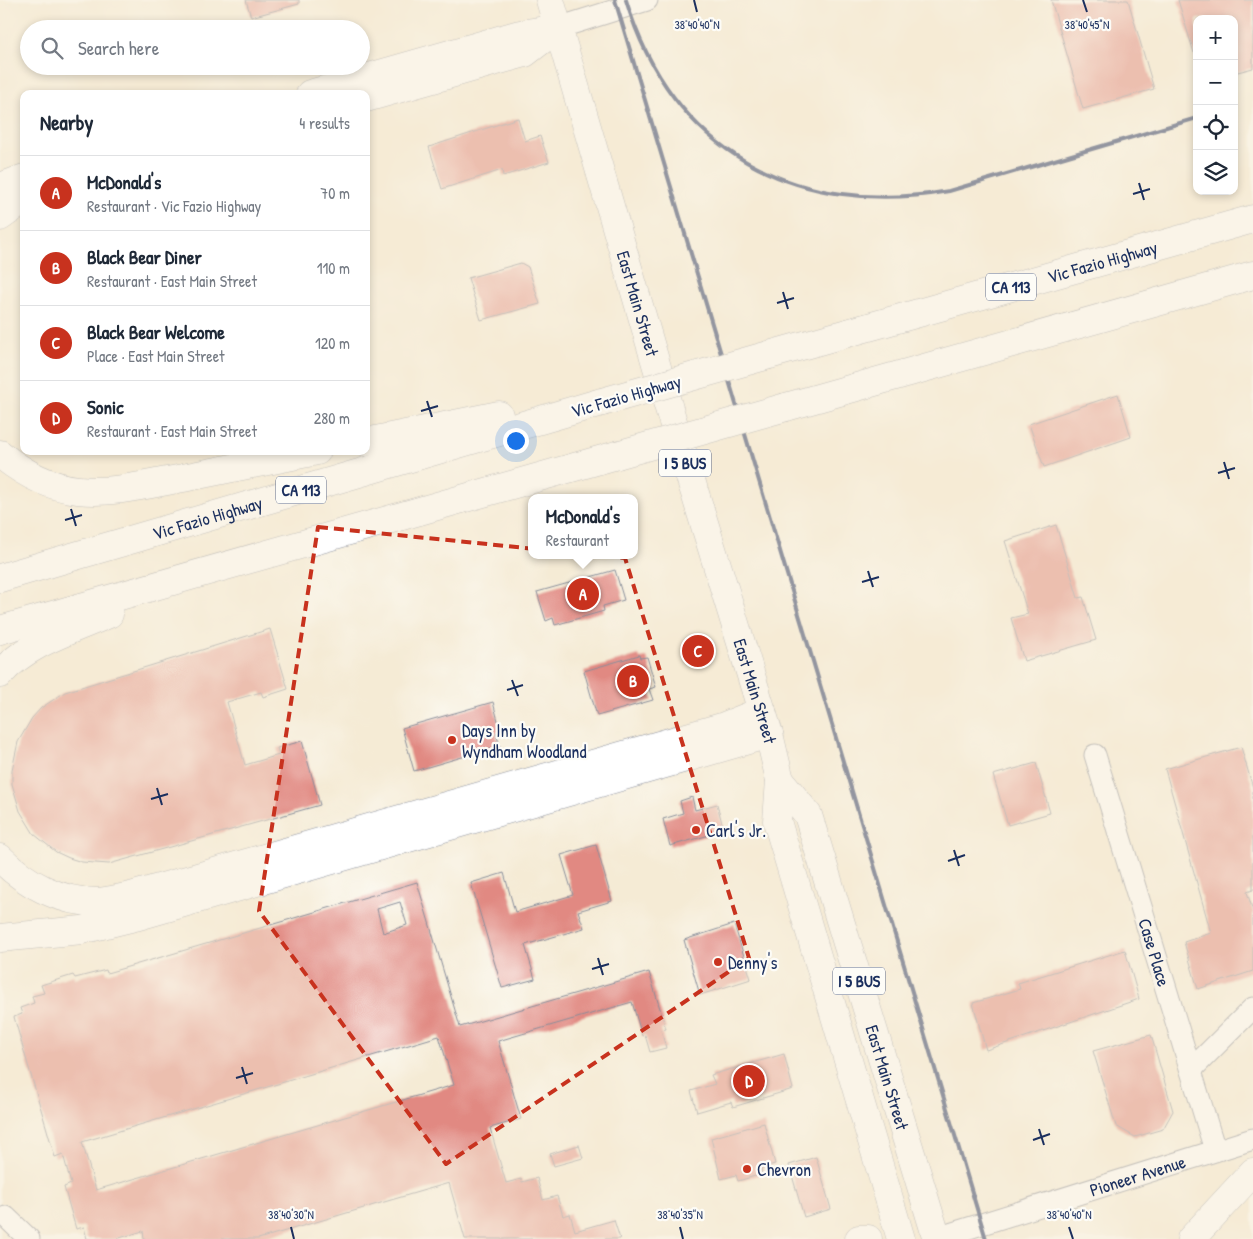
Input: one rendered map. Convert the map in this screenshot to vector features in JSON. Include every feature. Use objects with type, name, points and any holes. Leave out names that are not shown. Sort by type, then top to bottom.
[{"type":"main road","name":"East Main Street","points":[[550,0],[670,412],[766,723],[780,780],[777,821],[901,1239]]},
{"type":"main road","points":[[324,90],[520,34],[558,28]]},
{"type":"main road","points":[[370,97],[525,53],[558,28]]},
{"type":"main road","points":[[0,187],[20,180]]},
{"type":"main road","points":[[0,217],[20,203]]},
{"type":"main road","name":"Vic Fazio Highway","points":[[0,578],[602,402],[1253,219]]},
{"type":"main road","points":[[0,630],[1253,274]]},
{"type":"main road","points":[[370,441],[524,410],[602,402]]},
{"type":"main road","points":[[0,454],[23,471],[56,486],[79,490],[106,491],[143,486],[297,455]]},
{"type":"main road","points":[[0,674],[10,662],[37,645],[220,566]]},
{"type":"main road","points":[[0,858],[16,874],[52,894],[96,902],[131,896],[722,726],[766,723]]},
{"type":"main road","points":[[0,938],[82,930],[134,917],[766,723]]},
{"type":"main road","name":"East Main Street","points":[[780,780],[808,815],[936,1239]]},
{"type":"main road","points":[[799,892],[823,903],[835,942],[858,976]]},
{"type":"main road","points":[[1191,1239],[1253,1172]]},
{"type":"main road","points":[[860,1239],[868,1239]]},
{"type":"street","points":[[558,28],[647,0]]},
{"type":"street","name":"Case Place","points":[[1095,755],[1215,1150]]},
{"type":"street","points":[[1191,1070],[1253,1008]]},
{"type":"street","name":"Pioneer Avenue","points":[[936,1239],[1253,1139]]},
{"type":"street","points":[[6,1217],[29,1239]]},
{"type":"highlighted area","points":[[318,527],[625,558],[749,958],[446,1164],[259,911]]},
{"type":"building","points":[[246,0],[299,0],[299,4],[251,17]]},
{"type":"building","points":[[1051,0],[1128,0],[1154,89],[1083,109]]},
{"type":"building","points":[[1178,0],[1253,0],[1253,68],[1238,72],[1238,15],[1193,15],[1193,50]]},
{"type":"building","points":[[518,118],[525,141],[540,136],[549,162],[503,176],[502,170],[442,189],[429,147]]},
{"type":"building","points":[[521,263],[528,267],[540,304],[481,320],[468,278]]},
{"type":"building","points":[[1118,394],[1131,437],[1044,467],[1029,424]]},
{"type":"building","points":[[1056,525],[1078,598],[1083,597],[1096,640],[1024,661],[1011,618],[1028,614],[1005,541]]},
{"type":"building","points":[[615,570],[624,600],[603,606],[604,611],[555,625],[553,618],[546,621],[537,592]]},
{"type":"building","points":[[270,629],[288,689],[263,697],[261,692],[227,702],[245,765],[279,755],[277,748],[302,741],[320,805],[109,864],[82,862],[69,858],[56,852],[34,834],[20,811],[12,784],[12,770],[18,742],[32,718],[41,708],[65,692]]},
{"type":"building","points":[[639,655],[640,658],[647,657],[656,687],[649,689],[653,700],[597,716],[584,671]]},
{"type":"building","name":"Days Inn by Wyndham Woodland","points":[[493,702],[501,732],[496,733],[500,746],[414,771],[402,728]]},
{"type":"building","points":[[1241,747],[1253,788],[1253,890],[1247,892],[1253,911],[1253,971],[1198,989],[1184,942],[1211,933],[1165,769]]},
{"type":"building","points":[[1036,763],[1050,813],[1008,825],[993,775]]},
{"type":"building","points":[[692,797],[695,810],[717,804],[724,831],[670,846],[663,819],[683,813],[680,801]]},
{"type":"building","points":[[596,845],[612,901],[578,911],[584,928],[525,945],[535,979],[502,988],[471,883],[504,873],[515,912],[573,895],[561,855]]},
{"type":"building","points":[[417,882],[460,1027],[649,972],[666,1029],[661,1030],[666,1048],[650,1052],[645,1035],[642,1036],[632,1002],[498,1041],[521,1119],[490,1128],[506,1183],[521,1179],[522,1182],[537,1178],[543,1200],[557,1196],[563,1216],[570,1214],[575,1231],[614,1220],[620,1239],[465,1239],[449,1183],[258,1239],[144,1239],[143,1231],[116,1239],[87,1239],[84,1227],[76,1229],[64,1187],[71,1184],[63,1154],[55,1157],[14,1017],[22,1014],[20,1008],[34,1003],[32,996],[44,993],[41,985],[73,975],[75,978],[106,970],[107,973]],"holes":[[[400,902],[407,925],[383,933],[377,909]],[[439,1036],[454,1085],[96,1190],[82,1142]]]},
{"type":"building","points":[[734,924],[751,979],[700,995],[684,940]]},
{"type":"building","points":[[1125,950],[1139,999],[986,1050],[973,1003],[1020,989],[1018,983]]},
{"type":"building","points":[[1151,1035],[1173,1111],[1163,1129],[1135,1137],[1116,1126],[1093,1051]]},
{"type":"building","points":[[784,1054],[793,1089],[733,1107],[731,1102],[697,1112],[691,1091],[715,1084],[711,1075]]},
{"type":"building","points":[[764,1123],[775,1164],[761,1168],[762,1174],[738,1181],[736,1175],[721,1179],[711,1138]]},
{"type":"building","points":[[579,1145],[583,1158],[554,1166],[550,1154]]},
{"type":"building","points":[[816,1157],[831,1209],[804,1217],[789,1165]]},
{"type":"railway","points":[[615,0],[986,1239]]},
{"type":"railway","points":[[626,0],[647,53],[674,97],[708,134],[747,162],[791,182],[840,194],[893,197],[949,191],[1193,119]]},
{"type":"place","name":"McDonald's","points":[[583,594]]},
{"type":"place","name":"Black Bear Welcome","points":[[698,651]]},
{"type":"place","name":"Black Bear Diner","points":[[633,681]]},
{"type":"place","name":"Days Inn by Wyndham Woodland","points":[[452,740]]},
{"type":"place","name":"Carl's Jr.","points":[[696,830]]},
{"type":"place","name":"Denny's","points":[[718,962]]},
{"type":"place","name":"Sonic","points":[[749,1081]]},
{"type":"place","name":"Chevron","points":[[747,1169]]}]
